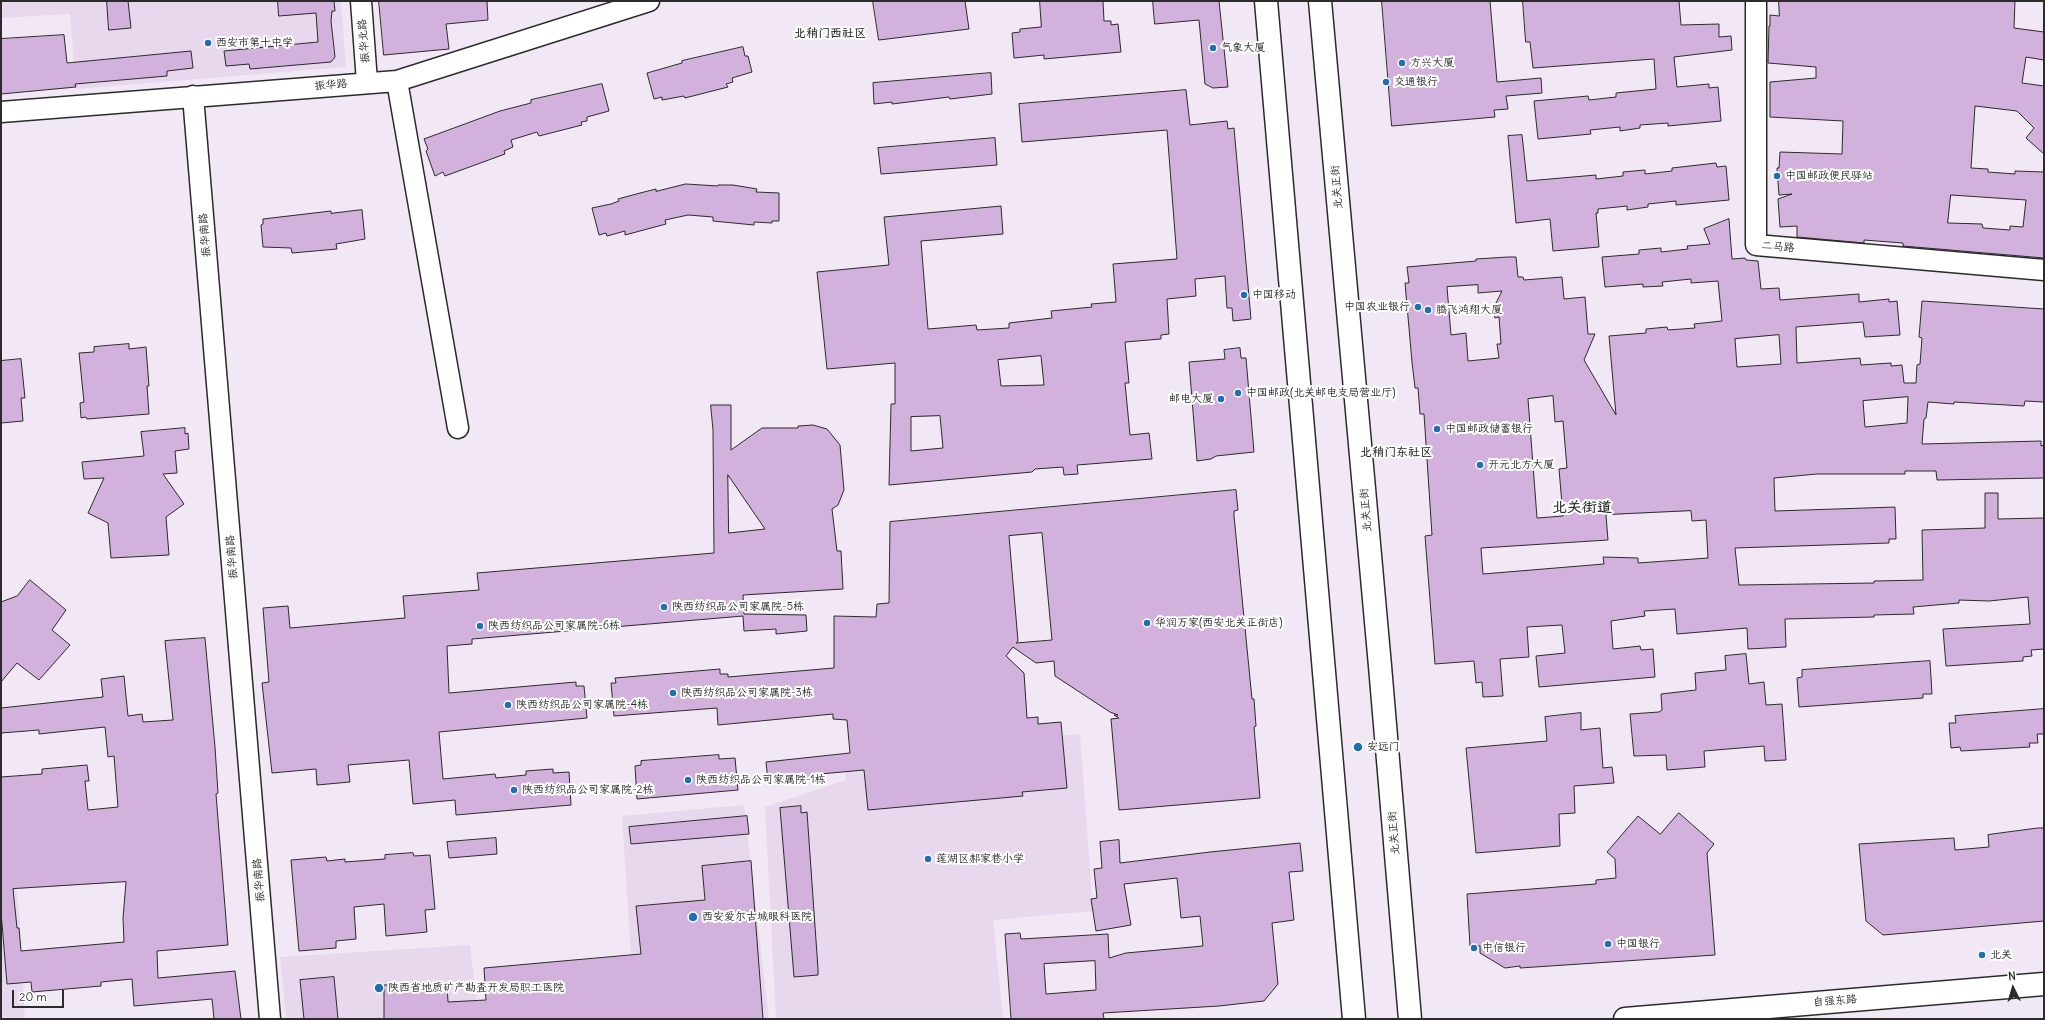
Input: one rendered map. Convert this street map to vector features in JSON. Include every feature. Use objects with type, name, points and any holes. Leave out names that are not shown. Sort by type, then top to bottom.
[{"type":"main road","points":[[1266,1],[1354,1019]]},
{"type":"main road","name":"北关正街","points":[[1320,1],[1381,674],[1410,1019]]},
{"type":"main road","name":"自强东路","points":[[1625,1019],[2044,984]]},
{"type":"street","name":"振华北路","points":[[361,1],[367,82]]},
{"type":"street","name":"振华路","points":[[1,112],[367,82],[397,81],[649,1]]},
{"type":"street","name":"二马路","points":[[1756,1],[1756,245],[2044,270]]},
{"type":"street","points":[[397,81],[458,428]]},
{"type":"street","name":"振华南路","points":[[193,96],[270,1019]]},
{"type":"shaded area","name":"西安市第十中学","points":[[1,1],[341,1],[346,67],[76,89],[70,14],[1,18]]},
{"type":"shaded area","name":"莲湖区郝家巷小学","points":[[1080,734],[1093,911],[993,920],[1003,1019],[776,1019],[765,807],[846,780],[844,757]]},
{"type":"shaded area","name":"西安爱尔古城眼科医院","points":[[744,805],[769,1019],[635,1019],[622,816]]},
{"type":"shaded area","points":[[9,816],[20,923],[25,1019],[1,1019],[1,817]]},
{"type":"shaded area","name":"陕西省地质矿产勘查开发局职工医院","points":[[470,945],[479,1019],[286,1019],[280,957]]},
{"type":"building","points":[[107,1],[128,1],[131,28],[109,30]]},
{"type":"building","points":[[278,1],[334,1],[335,11],[332,11],[331,21],[335,57],[331,62],[250,69],[249,64],[226,66],[224,51],[318,42],[316,13],[279,16]]},
{"type":"building","points":[[379,1],[487,1],[488,20],[446,24],[449,49],[384,55]]},
{"type":"building","points":[[873,1],[965,1],[969,29],[879,40]]},
{"type":"building","points":[[1040,1],[1103,1],[1104,21],[1111,21],[1111,25],[1118,24],[1121,52],[1044,59],[1044,55],[1014,58],[1012,33],[1020,32],[1020,29],[1041,27]]},
{"type":"building","name":"气象大厦","points":[[1153,1],[1219,1],[1228,87],[1213,88],[1205,84],[1199,20],[1155,24]]},
{"type":"building","points":[[1382,1],[1490,1],[1497,82],[1541,78],[1542,93],[1506,96],[1508,109],[1494,110],[1495,117],[1392,126]]},
{"type":"building","points":[[1523,1],[1679,1],[1681,25],[1719,24],[1719,37],[1731,36],[1732,50],[1674,57],[1677,87],[1709,84],[1709,88],[1718,87],[1721,121],[1668,126],[1668,123],[1640,125],[1640,128],[1620,131],[1620,127],[1590,130],[1591,134],[1538,139],[1534,101],[1588,96],[1589,100],[1616,97],[1616,93],[1656,89],[1654,59],[1533,68],[1530,42],[1526,42]]},
{"type":"building","points":[[1779,1],[2015,1],[2014,28],[2044,32],[2044,60],[2026,57],[2022,83],[2044,86],[2044,154],[2026,138],[2034,128],[2017,111],[1975,106],[1971,168],[1988,169],[1988,172],[2015,174],[2015,171],[2044,172],[2044,258],[1903,246],[1903,243],[1864,240],[1864,243],[1797,237],[1797,226],[1780,227],[1778,199],[1792,194],[1779,195],[1777,168],[1779,168],[1780,152],[1842,154],[1843,121],[1770,117],[1770,82],[1816,78],[1816,67],[1768,63],[1770,15],[1779,16]],"holes":[[[1951,195],[2026,200],[2023,227],[2010,226],[2010,230],[1983,228],[1982,224],[1948,223]]]},
{"type":"building","points":[[64,35],[67,63],[191,51],[193,68],[167,71],[167,76],[75,84],[76,87],[1,94],[1,39]]},
{"type":"building","points":[[743,47],[745,56],[748,56],[752,72],[732,78],[733,82],[726,84],[728,87],[685,98],[684,96],[662,100],[662,97],[654,99],[647,73],[682,63],[682,61]]},
{"type":"building","points":[[991,73],[992,94],[950,99],[949,97],[892,104],[892,102],[874,104],[873,83]]},
{"type":"building","points":[[602,84],[609,111],[587,117],[587,121],[581,122],[582,125],[539,136],[537,132],[511,140],[513,147],[504,151],[505,154],[445,176],[443,172],[435,176],[426,151],[428,149],[424,139],[500,111],[531,103],[531,100]]},
{"type":"building","points":[[1186,90],[1190,125],[1227,121],[1228,129],[1234,128],[1251,319],[1233,321],[1232,308],[1227,308],[1225,276],[1195,279],[1196,296],[1167,299],[1169,334],[1161,335],[1161,339],[1125,342],[1129,383],[1125,383],[1130,435],[1149,433],[1152,459],[1077,465],[1078,474],[1064,475],[1063,467],[1035,469],[1032,472],[889,485],[891,404],[895,404],[895,363],[827,369],[817,272],[889,265],[884,217],[1001,206],[1003,234],[921,241],[928,329],[976,325],[977,330],[1009,328],[1009,323],[1052,318],[1051,311],[1092,307],[1091,304],[1116,302],[1113,264],[1177,259],[1167,130],[1022,142],[1019,104]],"holes":[[[1041,356],[1044,385],[1001,386],[998,360]],[[940,416],[943,448],[911,451],[911,417]]]},
{"type":"building","points":[[1522,135],[1527,181],[1596,175],[1596,179],[1623,176],[1623,172],[1645,170],[1645,174],[1672,171],[1672,168],[1716,163],[1717,167],[1726,166],[1729,200],[1676,205],[1676,201],[1648,204],[1648,207],[1627,210],[1627,206],[1598,209],[1598,213],[1596,213],[1599,247],[1553,251],[1550,219],[1516,223],[1508,136]]},
{"type":"building","points":[[995,138],[997,165],[881,174],[878,148]]},
{"type":"building","points":[[686,184],[718,186],[733,185],[757,189],[756,192],[779,193],[779,221],[772,221],[772,223],[754,222],[754,225],[713,221],[713,217],[688,215],[665,220],[666,224],[625,235],[625,231],[607,236],[606,233],[599,235],[592,208],[611,204],[619,201],[618,199],[640,193]]},
{"type":"building","points":[[362,210],[365,239],[336,244],[337,249],[292,253],[291,248],[263,247],[261,225],[263,224],[263,219],[331,211],[331,213]]},
{"type":"building","points":[[1729,219],[1732,259],[1745,258],[1746,260],[1758,261],[1761,289],[1779,288],[1780,300],[1859,294],[1859,302],[1889,299],[1889,302],[1897,301],[1900,335],[1865,337],[1863,322],[1796,327],[1797,363],[1860,358],[1861,365],[1891,363],[1891,366],[1902,365],[1904,383],[1916,383],[1917,365],[1920,364],[1922,338],[1919,337],[1922,301],[2044,309],[2044,402],[2025,401],[2024,406],[1928,402],[1926,418],[1924,419],[1922,444],[2041,441],[2041,446],[2044,445],[2044,478],[1937,480],[1936,471],[1905,471],[1905,474],[1817,474],[1774,478],[1775,511],[1895,507],[1896,539],[1889,539],[1889,543],[1735,548],[1739,585],[1874,583],[1874,581],[1923,580],[1922,530],[1985,528],[1985,493],[1998,493],[1998,519],[2044,518],[2044,649],[2031,650],[2032,656],[2023,657],[2023,661],[1946,666],[1943,629],[2030,624],[2028,597],[1989,601],[1959,600],[1959,603],[1913,607],[1914,614],[1874,615],[1874,617],[1785,619],[1786,647],[1748,649],[1747,628],[1677,634],[1675,609],[1644,611],[1645,616],[1611,621],[1613,649],[1640,646],[1641,650],[1653,649],[1655,677],[1539,687],[1536,656],[1565,653],[1562,625],[1527,627],[1529,657],[1500,659],[1503,696],[1483,697],[1482,682],[1476,683],[1474,661],[1435,664],[1425,536],[1432,535],[1424,414],[1420,414],[1418,388],[1415,388],[1405,283],[1409,283],[1407,267],[1476,261],[1476,259],[1516,257],[1518,277],[1523,277],[1524,280],[1562,277],[1564,299],[1585,297],[1588,334],[1595,334],[1584,360],[1616,415],[1609,336],[1646,333],[1646,329],[1667,327],[1668,330],[1695,328],[1694,324],[1722,321],[1718,281],[1691,283],[1691,279],[1662,282],[1663,286],[1643,287],[1643,284],[1605,287],[1602,257],[1639,254],[1639,250],[1661,248],[1661,252],[1688,249],[1687,246],[1710,244],[1704,229]],"holes":[[[1478,285],[1478,293],[1502,291],[1493,309],[1495,318],[1499,317],[1501,344],[1497,344],[1499,358],[1468,361],[1466,333],[1451,335],[1447,287]],[[1779,335],[1781,364],[1737,367],[1735,339]],[[1553,396],[1555,422],[1563,421],[1567,468],[1559,469],[1563,516],[1537,518],[1528,399]],[[1908,397],[1907,423],[1865,427],[1863,401]],[[1691,511],[1692,521],[1706,520],[1708,558],[1638,563],[1638,558],[1603,557],[1604,564],[1483,574],[1481,548],[1608,540],[1606,515]]]},
{"type":"building","points":[[129,344],[129,349],[146,347],[149,386],[147,386],[149,414],[87,419],[86,417],[81,418],[80,403],[84,402],[79,353],[94,352],[94,347]]},
{"type":"building","name":"邮电大厦","points":[[1240,348],[1241,358],[1246,358],[1254,452],[1216,456],[1211,459],[1197,461],[1189,362],[1225,359],[1224,350]]},
{"type":"building","points":[[21,359],[25,398],[21,398],[23,421],[1,423],[1,361]]},
{"type":"building","points":[[711,405],[731,405],[731,450],[762,428],[798,428],[798,426],[813,425],[827,429],[840,445],[844,490],[838,505],[832,509],[837,551],[841,551],[843,589],[743,595],[744,614],[806,615],[807,631],[776,634],[776,629],[744,631],[743,616],[472,639],[472,644],[447,646],[449,693],[576,682],[576,686],[584,686],[587,718],[439,732],[443,779],[495,774],[496,778],[526,775],[526,771],[553,769],[553,773],[569,772],[571,805],[456,815],[455,800],[413,804],[409,760],[348,765],[350,782],[317,785],[316,769],[272,773],[262,683],[269,682],[263,608],[288,606],[290,628],[405,618],[403,596],[479,590],[477,573],[714,553],[713,430]],"holes":[[[728,475],[765,529],[729,533]]]},
{"type":"building","points":[[185,428],[185,434],[188,433],[189,449],[175,451],[177,473],[163,474],[184,504],[166,517],[169,555],[111,558],[108,523],[88,513],[104,478],[84,479],[82,462],[144,456],[141,432]]},
{"type":"building","points":[[1236,490],[1238,510],[1234,511],[1234,516],[1252,699],[1254,699],[1256,726],[1254,727],[1260,798],[1119,810],[1111,719],[1119,718],[1114,715],[1118,715],[1110,712],[1055,676],[1054,661],[1036,663],[1013,647],[1006,656],[1024,673],[1027,718],[1038,717],[1038,724],[1061,722],[1067,788],[1022,792],[1023,796],[868,810],[864,770],[820,774],[820,777],[768,781],[766,762],[850,753],[847,720],[833,719],[833,714],[718,725],[717,708],[614,716],[611,683],[616,683],[615,678],[720,669],[720,674],[728,674],[728,677],[834,668],[834,616],[876,617],[877,604],[889,603],[890,522]],"holes":[[[1042,533],[1052,640],[1016,643],[1018,641],[1009,536]]]},
{"type":"building","points":[[30,580],[66,610],[52,630],[70,645],[39,680],[17,663],[1,682],[1,602],[17,596]]},
{"type":"building","points":[[205,638],[215,747],[218,793],[216,794],[228,945],[157,951],[158,978],[235,971],[241,1019],[214,1019],[212,999],[134,1006],[132,979],[101,982],[101,986],[32,992],[31,982],[7,984],[1,912],[1,777],[42,774],[42,769],[87,765],[89,781],[85,781],[88,810],[118,807],[114,756],[108,757],[105,727],[39,734],[39,730],[1,733],[1,708],[103,697],[101,679],[124,676],[128,716],[142,714],[143,722],[173,720],[165,641]],"holes":[[[126,882],[123,918],[124,942],[21,951],[13,889]]]},
{"type":"building","points":[[1746,654],[1749,684],[1764,682],[1766,705],[1782,704],[1786,760],[1765,761],[1764,746],[1704,751],[1705,767],[1667,770],[1666,755],[1634,756],[1630,714],[1659,712],[1662,710],[1661,694],[1696,690],[1695,673],[1726,670],[1725,656]]},
{"type":"building","points":[[1930,661],[1932,694],[1923,694],[1923,698],[1799,707],[1797,678],[1802,677],[1802,670]]},
{"type":"building","points":[[2044,709],[2044,734],[2037,734],[2038,743],[2029,743],[2030,747],[1961,751],[1960,747],[1951,748],[1949,723],[1956,723],[1955,716]]},
{"type":"building","points":[[1581,713],[1581,730],[1600,728],[1603,768],[1612,767],[1614,783],[1574,786],[1575,813],[1559,814],[1560,846],[1476,853],[1466,748],[1547,741],[1545,717]]},
{"type":"building","points":[[719,755],[719,759],[735,758],[738,790],[637,799],[635,766],[641,765],[641,761]]},
{"type":"building","points":[[801,806],[801,813],[807,812],[818,975],[794,977],[780,808]]},
{"type":"building","points":[[1679,813],[1714,844],[1707,853],[1715,955],[1505,968],[1480,953],[1480,946],[1470,946],[1467,894],[1596,884],[1596,880],[1616,878],[1615,859],[1607,852],[1638,816],[1660,834]]},
{"type":"building","points":[[747,816],[749,834],[631,844],[629,827]]},
{"type":"building","points":[[2044,828],[2044,921],[1883,935],[1866,921],[1859,844],[1954,838],[1955,850],[1989,847],[1988,835]]},
{"type":"building","points":[[496,838],[497,854],[449,858],[447,842]]},
{"type":"building","points":[[1119,840],[1120,863],[1300,843],[1303,871],[1289,872],[1294,920],[1272,923],[1278,984],[1264,1001],[1219,1006],[1103,1013],[1104,1019],[1011,1019],[1005,934],[1020,933],[1021,939],[1108,934],[1109,958],[1126,953],[1203,946],[1200,916],[1181,918],[1177,878],[1124,884],[1131,925],[1096,931],[1091,899],[1097,898],[1094,869],[1102,868],[1100,842]],"holes":[[[1095,961],[1096,990],[1046,994],[1044,964]]]},
{"type":"building","points":[[413,853],[414,856],[430,855],[435,909],[425,910],[427,932],[386,936],[384,904],[354,907],[356,939],[336,941],[336,948],[299,951],[291,860],[326,857],[327,861],[345,859],[345,862],[385,859],[385,855]]},
{"type":"building","points":[[751,861],[763,1019],[384,1019],[384,985],[447,984],[448,1002],[486,1000],[484,968],[641,954],[636,906],[705,900],[702,866]]},
{"type":"building","points":[[334,977],[338,1019],[304,1019],[300,980]]},
{"type":"place","name":"西安市第十中学","points":[[208,43]]},
{"type":"place","name":"气象大厦","points":[[1213,48]]},
{"type":"place","name":"方兴大厦","points":[[1402,63]]},
{"type":"place","name":"交通银行","points":[[1386,82]]},
{"type":"place","name":"中国邮政便民驿站","points":[[1777,176]]},
{"type":"place","name":"中国移动","points":[[1244,295]]},
{"type":"place","name":"中国农业银行","points":[[1418,307]]},
{"type":"place","name":"腾飞鸿翔大厦","points":[[1428,310]]},
{"type":"place","name":"中国邮政(北关邮电支局营业厅)","points":[[1238,393]]},
{"type":"place","name":"邮电大厦","points":[[1221,399]]},
{"type":"place","name":"中国邮政储蓄银行","points":[[1437,429]]},
{"type":"place","name":"开元北方大厦","points":[[1480,465]]},
{"type":"place","name":"陕西纺织品公司家属院-5栋","points":[[664,607]]},
{"type":"place","name":"华润万家(西安北关正街店)","points":[[1147,623]]},
{"type":"place","name":"陕西纺织品公司家属院-6栋","points":[[480,626]]},
{"type":"place","name":"陕西纺织品公司家属院-3栋","points":[[673,693]]},
{"type":"place","name":"陕西纺织品公司家属院-4栋","points":[[508,705]]},
{"type":"place","name":"安远门","points":[[1358,747]]},
{"type":"place","name":"陕西纺织品公司家属院-1栋","points":[[688,780]]},
{"type":"place","name":"陕西纺织品公司家属院-2栋","points":[[514,790]]},
{"type":"place","name":"莲湖区郝家巷小学","points":[[928,859]]},
{"type":"place","name":"西安爱尔古城眼科医院","points":[[693,917]]},
{"type":"place","name":"中国银行","points":[[1608,944]]},
{"type":"place","name":"中信银行","points":[[1474,948]]},
{"type":"place","name":"北关","points":[[1982,955]]},
{"type":"place","name":"陕西省地质矿产勘查开发局职工医院","points":[[379,988]]},
{"type":"district","name":"北稍门西社区","points":[[830,34]]},
{"type":"district","name":"北稍门东社区","points":[[1396,453]]},
{"type":"district","name":"北关街道","points":[[1582,508]]}]
